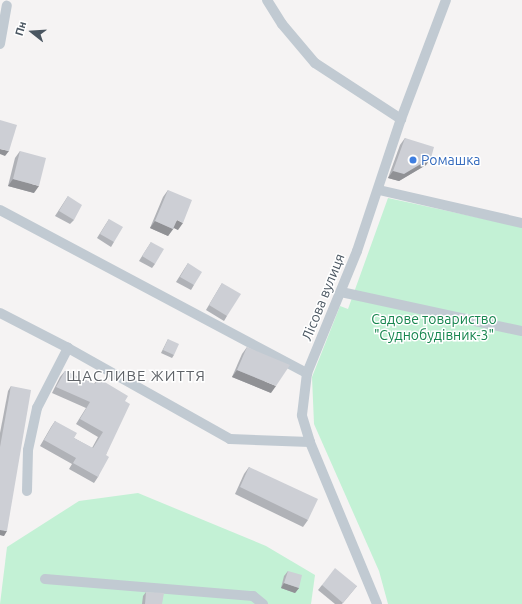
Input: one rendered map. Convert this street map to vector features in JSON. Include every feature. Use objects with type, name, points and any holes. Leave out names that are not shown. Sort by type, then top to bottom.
[{"type":"street","points":[[267,0],[282,24],[315,63],[401,119]]},
{"type":"street","name":"Лісова вулиця","points":[[377,604],[310,442],[302,415],[307,372],[341,292],[379,190],[401,119],[446,0]]},
{"type":"street","points":[[0,44],[7,6]]},
{"type":"street","points":[[379,190],[522,223]]},
{"type":"street","points":[[0,210],[307,372]]},
{"type":"street","points":[[341,292],[522,331]]},
{"type":"street","points":[[0,314],[68,348],[230,439],[310,442]]},
{"type":"street","points":[[27,491],[28,450],[38,408],[68,348]]},
{"type":"street","points":[[45,579],[253,596],[264,604]]},
{"type":"green space","name":"Садове товариство \"Суднобудівник-3\"","points":[[388,198],[522,227],[522,604],[388,604],[379,571],[314,424],[312,377],[340,306],[348,309]]},
{"type":"green space","points":[[138,493],[266,546],[315,575],[311,604],[0,604],[7,547],[79,501]]},
{"type":"building","points":[[0,120],[17,125],[9,151],[0,149]]},
{"type":"building","name":"Ромашка","points":[[405,138],[434,147],[431,158],[404,174],[393,171]]},
{"type":"building","points":[[20,151],[46,158],[39,186],[13,179]]},
{"type":"building","points":[[168,190],[192,200],[183,223],[177,220],[173,229],[155,221]]},
{"type":"building","points":[[68,196],[82,205],[74,220],[59,211]]},
{"type":"building","points":[[109,219],[123,227],[114,242],[100,234]]},
{"type":"building","points":[[151,242],[164,249],[155,264],[142,256]]},
{"type":"building","points":[[188,263],[202,272],[194,285],[180,277]]},
{"type":"building","points":[[222,283],[241,294],[227,316],[209,305]]},
{"type":"building","points":[[168,339],[179,344],[174,355],[163,350]]},
{"type":"building","points":[[247,347],[290,365],[276,386],[237,370]]},
{"type":"building","points":[[65,371],[95,384],[98,378],[128,396],[125,401],[130,404],[106,455],[109,457],[98,477],[73,463],[76,458],[44,440],[55,421],[77,433],[74,438],[93,448],[103,432],[80,419],[90,402],[56,387]]},
{"type":"building","points":[[11,386],[31,390],[7,531],[0,530],[0,447]]},
{"type":"building","points":[[249,467],[318,499],[308,520],[240,487]]},
{"type":"building","points":[[335,568],[357,586],[343,603],[322,585]]},
{"type":"building","points":[[288,571],[302,575],[299,588],[284,583]]},
{"type":"building","points":[[146,592],[164,593],[162,604],[145,604]]},
{"type":"place","name":"Ромашка","points":[[413,160]]},
{"type":"district","name":"ЩАСЛИВЕ ЖИТТЯ","points":[[136,376]]}]
